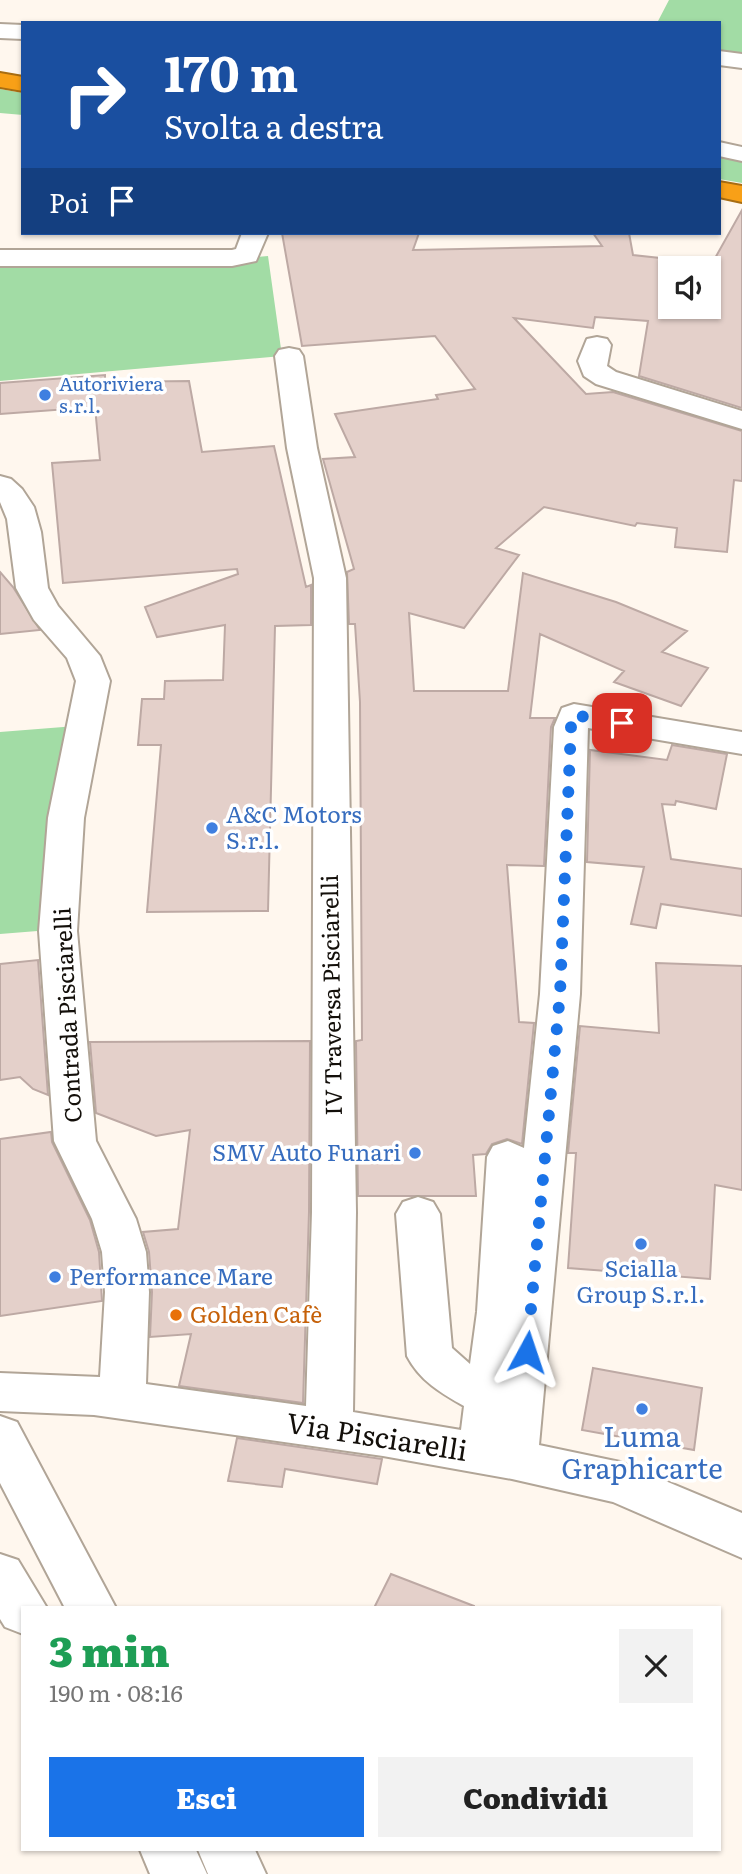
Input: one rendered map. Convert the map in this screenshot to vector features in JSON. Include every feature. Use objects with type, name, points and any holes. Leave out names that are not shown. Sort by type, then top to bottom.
[{"type":"highway","points":[[0,63],[21,67]]},
{"type":"highway","points":[[0,80],[21,84]]},
{"type":"highway","points":[[721,190],[742,194]]},
{"type":"highway","points":[[721,209],[742,213]]},
{"type":"street","points":[[0,31],[21,32]]},
{"type":"street","points":[[721,58],[742,61]]},
{"type":"street","points":[[721,149],[742,154]]},
{"type":"street","points":[[0,258],[232,258],[247,254],[254,235]]},
{"type":"street","points":[[597,345],[592,360],[594,370],[606,378],[742,420]]},
{"type":"street","name":"IV Traversa Pisciarelli","points":[[289,356],[302,448],[330,578],[334,1212],[329,1428]]},
{"type":"street","name":"Contrada Pisciarelli","points":[[0,485],[15,496],[21,509],[32,587],[42,610],[91,665],[93,681],[66,818],[58,931],[75,1141],[114,1219],[124,1252],[128,1292],[122,1400]]},
{"type":"street","points":[[497,1456],[519,1430],[560,994],[571,727],[574,715],[742,743]]},
{"type":"street","points":[[497,1456],[489,1397],[500,1312],[508,1157]]},
{"type":"street","points":[[418,1214],[430,1356],[452,1377],[489,1397]]},
{"type":"street","name":"Via Pisciarelli","points":[[0,1392],[94,1396],[329,1428],[497,1456],[620,1483],[742,1536]]},
{"type":"street","points":[[0,1436],[90,1606]]},
{"type":"street","points":[[0,1576],[21,1608]]},
{"type":"street","points":[[168,1851],[179,1874]]},
{"type":"street","points":[[226,1851],[238,1874]]},
{"type":"green space","points":[[669,0],[742,0],[742,58],[721,54],[721,21],[658,21]]},
{"type":"green space","points":[[0,89],[21,93],[21,115],[0,113]]},
{"type":"green space","points":[[721,153],[742,158],[742,183],[721,179]]},
{"type":"green space","points":[[268,256],[282,356],[0,381],[0,263],[203,262]]},
{"type":"green space","points":[[76,726],[50,930],[0,934],[0,732]]},
{"type":"building","points":[[742,210],[742,408],[639,376],[648,321],[595,317],[593,328],[514,318],[586,394],[613,392],[742,431],[742,481],[734,480],[727,552],[675,547],[677,528],[637,523],[635,526],[544,507],[496,548],[519,555],[464,628],[409,613],[414,691],[508,691],[523,573],[616,602],[687,631],[662,652],[708,668],[681,706],[614,682],[624,671],[540,634],[530,718],[555,718],[551,727],[544,866],[507,865],[519,1022],[534,1023],[522,1144],[507,1139],[492,1144],[486,1154],[473,1155],[476,1196],[358,1196],[356,1041],[362,1040],[360,702],[355,624],[349,624],[347,572],[354,569],[323,459],[355,457],[335,414],[438,399],[436,395],[475,389],[435,336],[302,346],[282,235],[418,235],[413,250],[602,246],[594,235],[629,235],[633,255],[658,258],[658,319],[721,319],[721,256],[716,256]]},
{"type":"building","points":[[105,375],[105,382],[189,381],[202,452],[274,446],[306,587],[311,585],[311,625],[275,626],[268,911],[147,912],[161,745],[138,745],[142,699],[164,699],[165,681],[223,680],[225,625],[157,637],[145,607],[238,574],[237,569],[63,583],[52,463],[100,460],[95,407],[0,414],[0,383]]},
{"type":"building","points":[[0,572],[13,587],[40,630],[0,634]]},
{"type":"building","points":[[672,745],[727,754],[716,809],[676,801],[675,805],[662,804],[671,859],[742,869],[742,916],[661,904],[656,928],[631,924],[644,867],[587,862],[590,750],[667,760]]},
{"type":"building","points":[[38,960],[48,1095],[33,1089],[20,1077],[0,1080],[0,964]]},
{"type":"building","points":[[656,963],[742,966],[742,1190],[715,1185],[710,1279],[568,1268],[576,1153],[568,1153],[580,1026],[659,1033]]},
{"type":"building","points":[[310,1041],[309,1212],[303,1403],[179,1386],[191,1334],[150,1337],[152,1292],[149,1252],[143,1232],[178,1229],[190,1130],[156,1136],[96,1113],[90,1042]]},
{"type":"building","points":[[51,1132],[52,1142],[90,1220],[99,1252],[102,1301],[0,1316],[0,1139]]},
{"type":"building","name":"Luma Graphicarte","points":[[593,1368],[702,1388],[694,1450],[582,1430]]},
{"type":"building","points":[[237,1438],[382,1459],[377,1484],[285,1469],[282,1487],[228,1481]]},
{"type":"building","points":[[391,1574],[474,1606],[375,1606]]},
{"type":"place","name":"Autoriviera s.r.l.","points":[[45,395]]},
{"type":"place","name":"A&C Motors S.r.l.","points":[[212,828]]},
{"type":"place","name":"SMV Auto Funari","points":[[415,1153]]},
{"type":"place","name":"Scialla Group S.r.l.","points":[[641,1244]]},
{"type":"place","name":"Performance Mare","points":[[55,1277]]},
{"type":"place","name":"Golden Cafè","points":[[176,1315]]},
{"type":"place","name":"Luma Graphicarte","points":[[642,1409]]},
{"type":"route","points":[[527,1352],[560,994],[571,727],[574,715],[622,723]]}]
